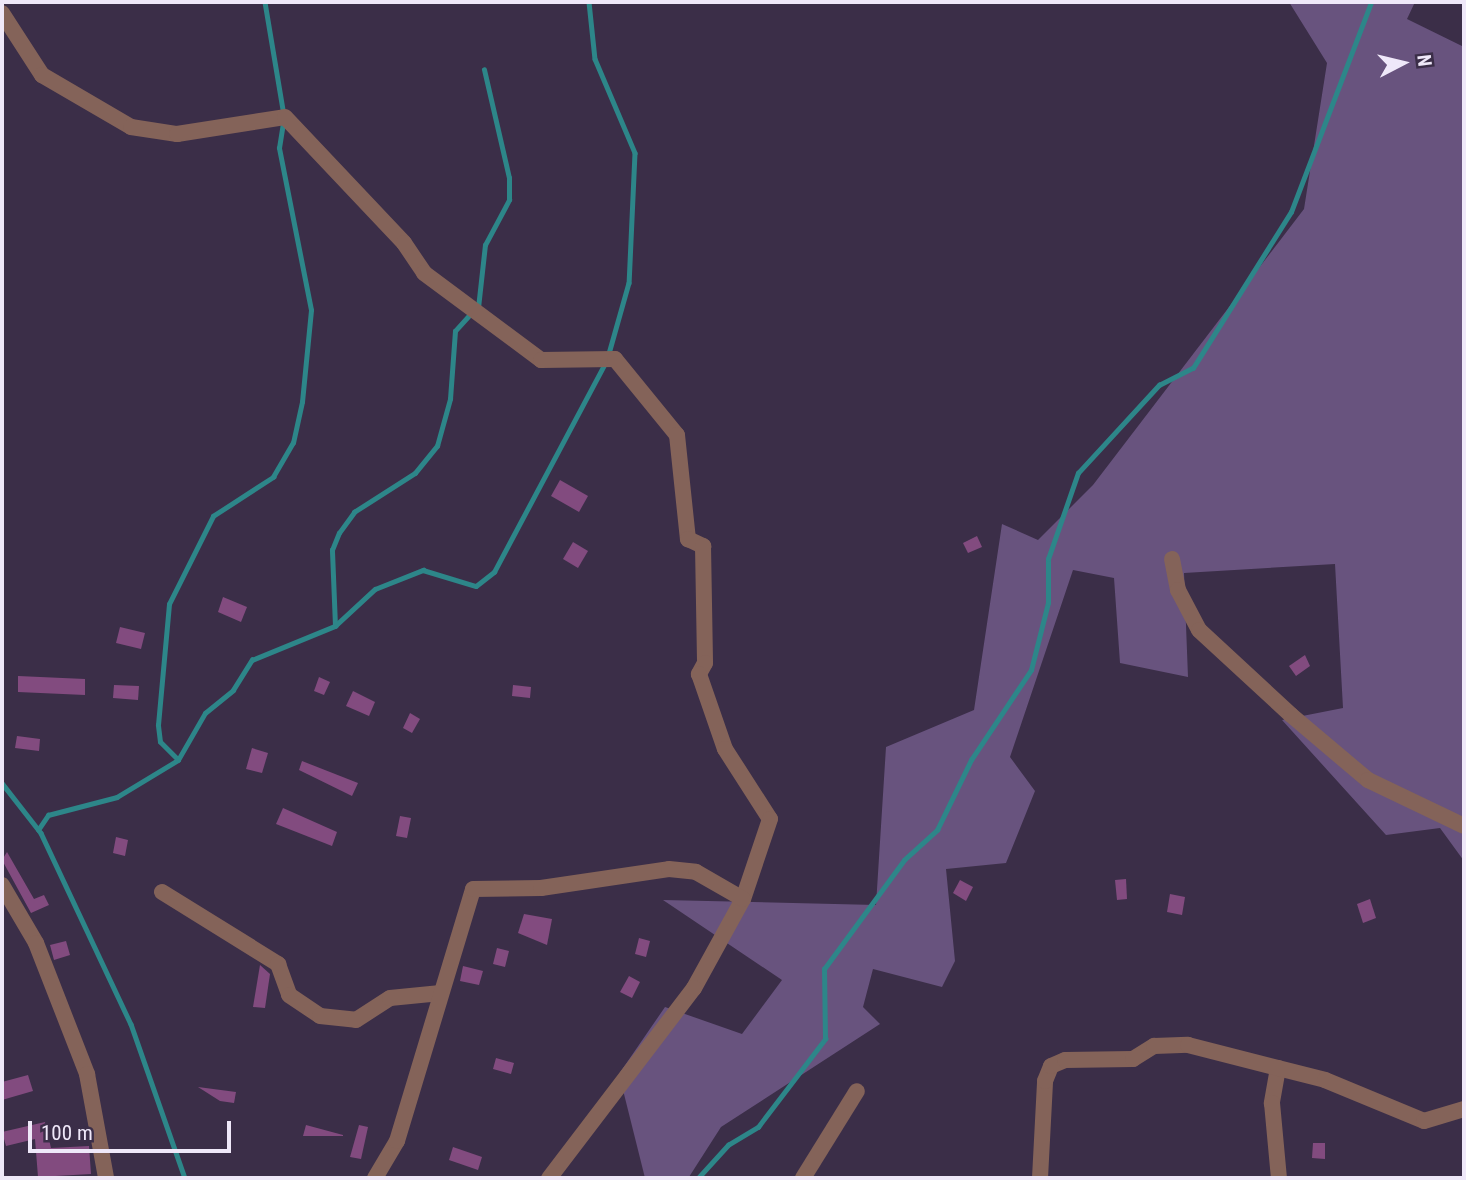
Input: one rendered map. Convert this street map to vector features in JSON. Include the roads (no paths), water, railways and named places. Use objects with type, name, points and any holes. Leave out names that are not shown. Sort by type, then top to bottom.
[{"type":"street","points":[[2,13],[42,75],[131,127],[177,134],[285,117],[404,243],[424,273],[541,360],[615,359],[666,417],[681,446],[678,490],[688,539],[703,546],[705,663],[699,674],[725,749],[770,819],[743,900],[678,1013],[549,1178]]},
{"type":"street","points":[[1172,559],[1178,590],[1199,630],[1291,715],[1368,780],[1464,826]]},
{"type":"street","points":[[374,1178],[397,1142],[472,889],[541,888],[669,869],[696,872],[743,900]]},
{"type":"street","points":[[2,885],[36,943],[87,1073],[106,1178]]},
{"type":"street","points":[[162,892],[278,964],[289,995],[320,1016],[356,1020],[390,998],[441,993]]},
{"type":"street","points":[[1040,1178],[1040,1112],[1045,1081],[1057,1062],[1133,1059],[1154,1046],[1188,1045],[1278,1068],[1424,1121],[1464,1109]]},
{"type":"street","points":[[1278,1068],[1272,1103],[1279,1178]]},
{"type":"street","points":[[803,1178],[857,1091]]},
{"type":"waterway","points":[[265,2],[284,115]]},
{"type":"waterway","points":[[589,2],[595,59],[635,153],[629,283],[608,357]]},
{"type":"waterway","points":[[698,1178],[728,1145],[758,1127],[825,1039],[824,969],[904,860],[937,830],[971,760],[1031,670],[1048,603],[1048,559],[1078,473],[1159,385],[1193,368],[1291,212],[1371,2]]},
{"type":"waterway","points":[[478,308],[485,245],[509,200],[509,178],[484,70]]},
{"type":"waterway","points":[[178,760],[160,742],[158,725],[169,604],[213,516],[273,477],[293,443],[302,402],[311,310],[279,148],[283,123]]},
{"type":"waterway","points":[[335,626],[332,550],[339,533],[354,512],[415,473],[437,446],[450,399],[455,331],[471,313]]},
{"type":"waterway","points":[[38,830],[48,815],[117,797],[178,760],[205,713],[233,690],[252,660],[335,626],[375,589],[423,570],[476,586],[494,572],[604,365]]},
{"type":"waterway","points":[[2,783],[41,833],[131,1024],[185,1178]]}]
